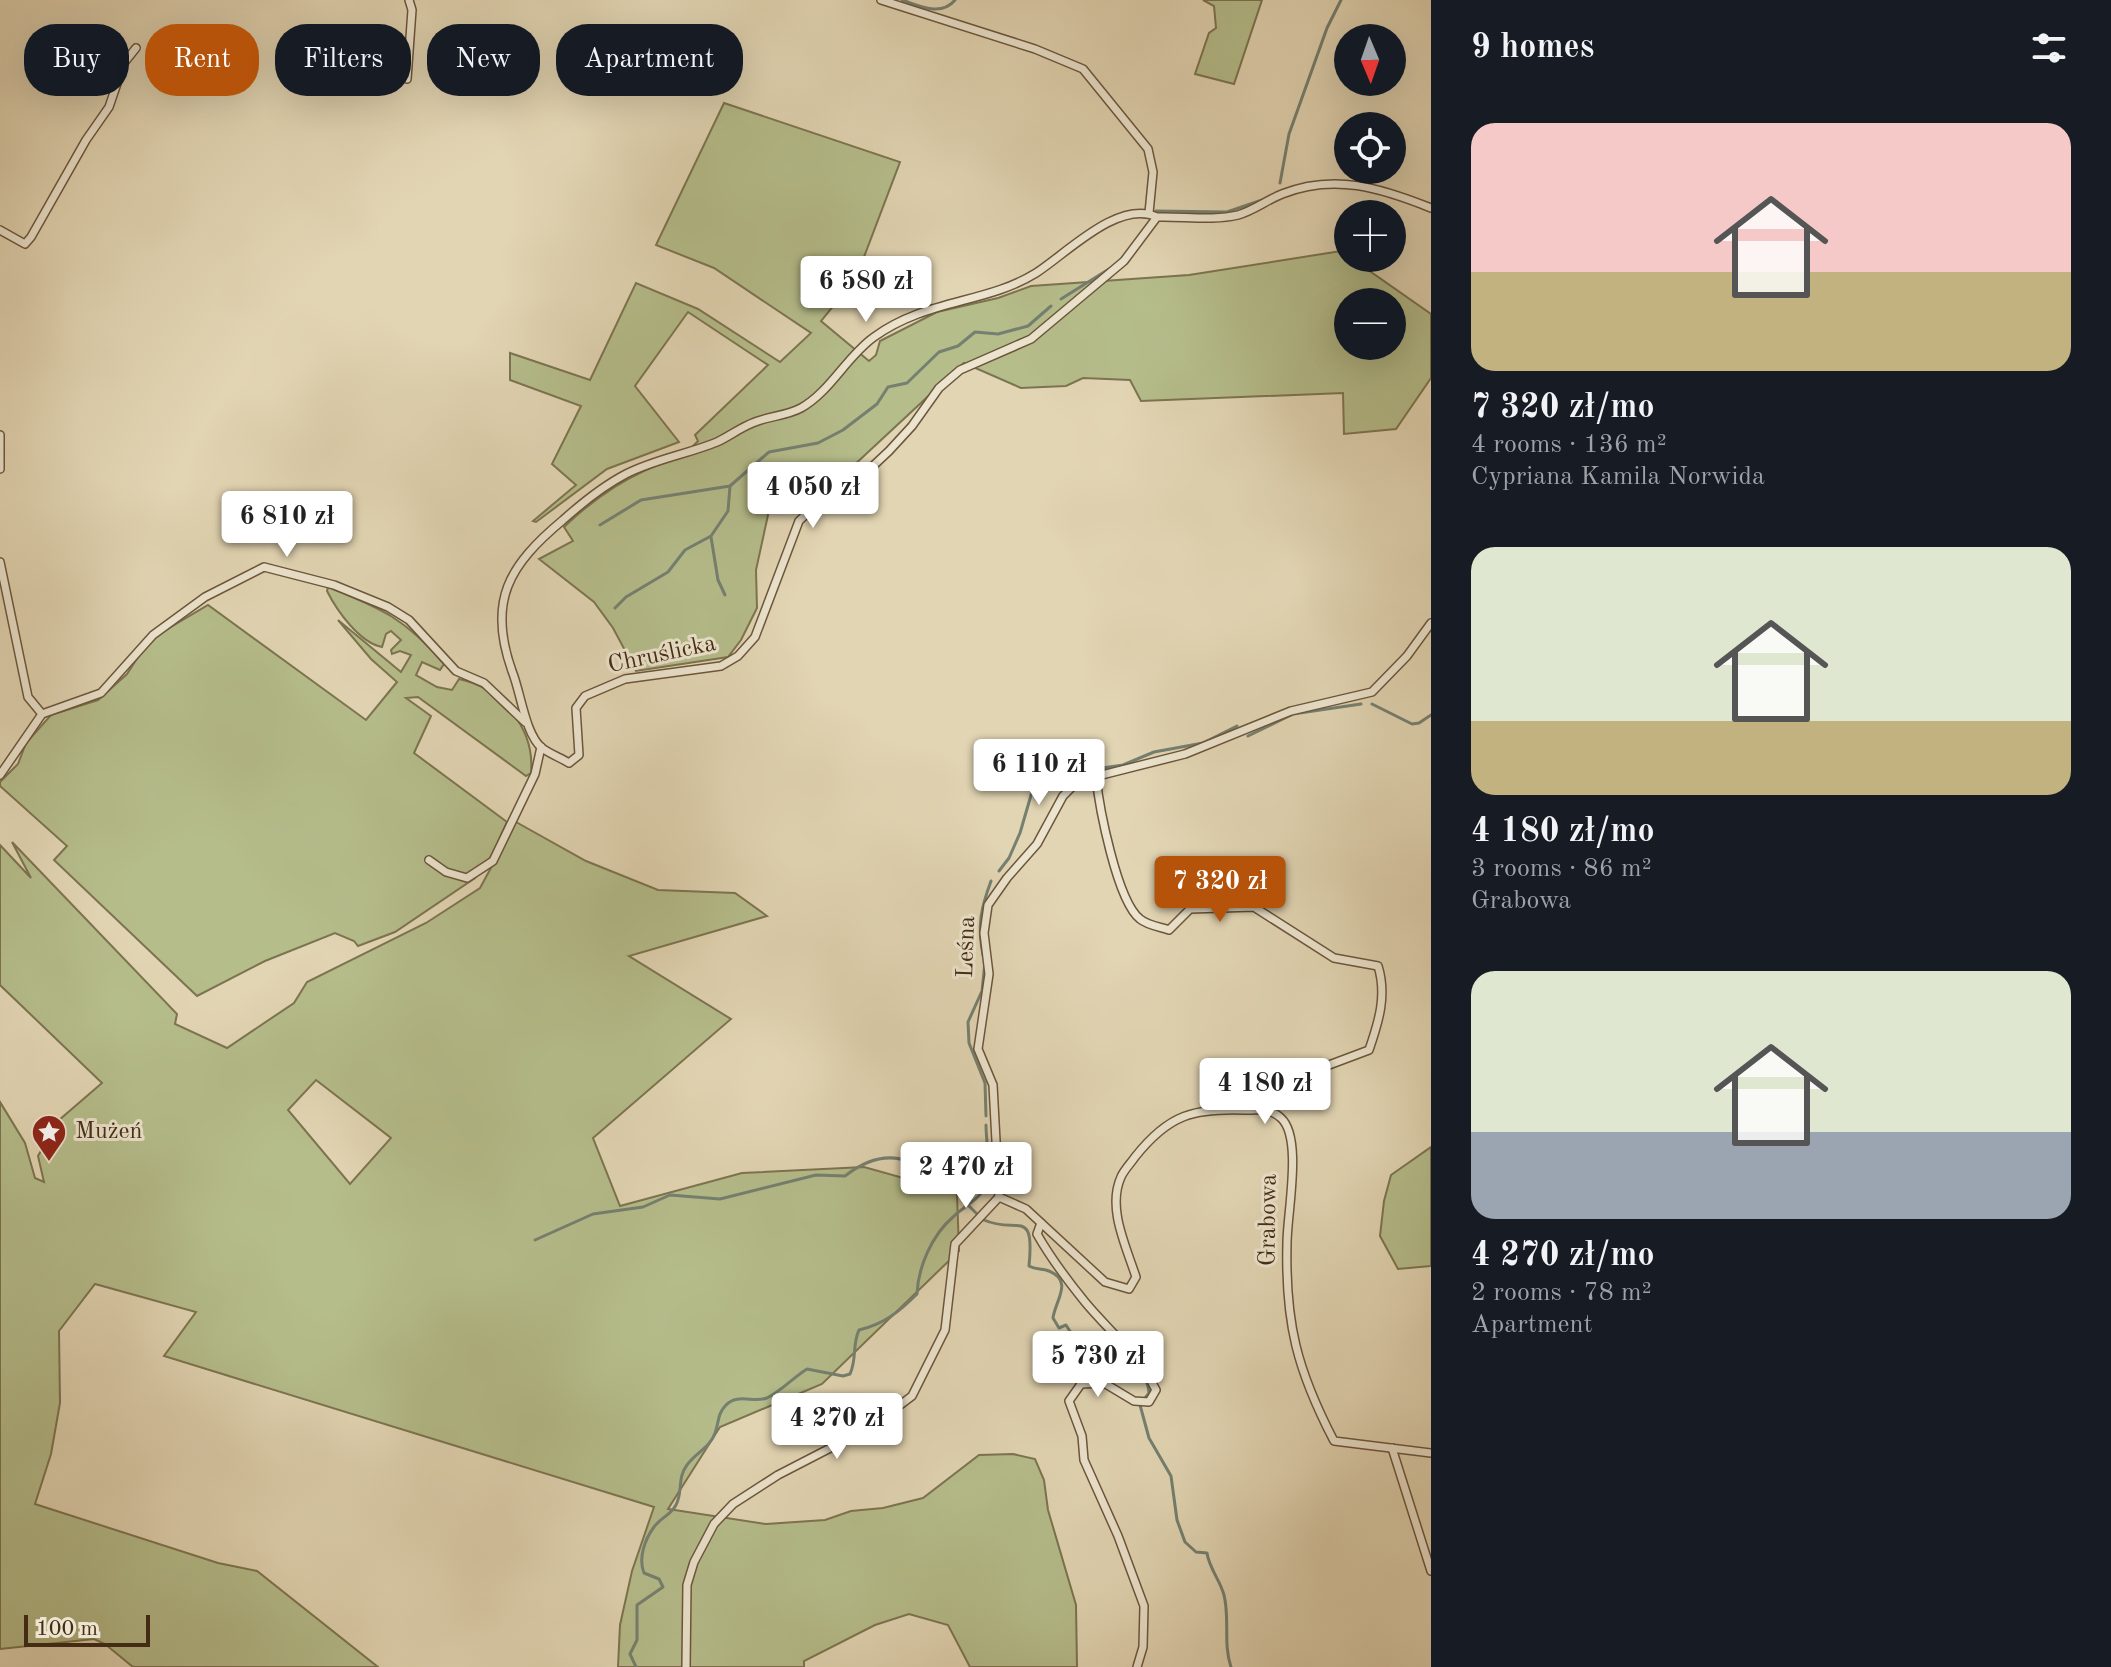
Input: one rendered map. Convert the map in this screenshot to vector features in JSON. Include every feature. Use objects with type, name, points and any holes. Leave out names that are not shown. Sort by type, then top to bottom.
[{"type":"street","points":[[409,0],[411,24]]},
{"type":"street","points":[[881,0],[1036,50],[1083,69],[1148,149],[1153,172],[1153,215]]},
{"type":"street","points":[[0,230],[25,244],[31,237],[86,140],[109,107],[124,63],[136,48]]},
{"type":"street","points":[[525,722],[524,704],[501,641],[500,616],[516,566],[532,546],[582,504],[626,474],[720,441],[758,421],[803,407],[872,338],[898,321],[923,309],[1011,286],[1038,272],[1084,235],[1117,220],[1153,215],[1241,215],[1280,194],[1332,182],[1387,191],[1431,208]]},
{"type":"street","name":"Chruślicka","points":[[541,747],[569,763],[579,755],[576,708],[585,696],[625,679],[721,666],[738,656],[755,637],[799,521],[820,501],[858,480],[912,426],[939,388],[960,370],[1031,339],[1124,261],[1153,215]]},
{"type":"street","points":[[0,435],[0,469]]},
{"type":"street","points":[[0,562],[28,697],[42,714]]},
{"type":"street","points":[[0,775],[42,714],[101,693],[153,635],[205,597],[264,567],[334,585],[388,607],[409,620],[456,671],[484,683],[525,722],[541,747],[535,774],[493,861],[467,878],[446,872],[429,860]]},
{"type":"street","name":"Leśna","points":[[1003,1199],[993,1085],[978,1049],[989,974],[984,933],[988,905],[1037,844],[1063,796],[1078,781],[1185,754],[1291,711],[1372,692],[1407,656],[1431,623]]},
{"type":"street","points":[[1096,776],[1099,811],[1128,906],[1142,921],[1169,930],[1190,909],[1254,907],[1334,958],[1378,966],[1384,985],[1379,1020],[1369,1050],[1321,1068]]},
{"type":"street","name":"Grabowa","points":[[1003,1199],[1026,1209],[1105,1282],[1129,1289],[1136,1277],[1115,1203],[1121,1176],[1147,1142],[1177,1118],[1208,1108],[1270,1110],[1283,1119],[1292,1139],[1287,1243],[1289,1326],[1303,1377],[1334,1441],[1431,1453]]},
{"type":"street","points":[[686,1667],[687,1585],[694,1562],[714,1524],[733,1504],[756,1489],[871,1427],[912,1396],[945,1330],[955,1244],[1003,1199]]},
{"type":"street","points":[[1041,1223],[1037,1234],[1049,1255],[1085,1302],[1136,1358],[1156,1390],[1149,1402],[1134,1401],[1104,1383],[1081,1384],[1069,1401],[1082,1436],[1084,1460],[1118,1536],[1144,1606],[1143,1647],[1137,1667]]},
{"type":"street","points":[[1392,1448],[1431,1571]]},
{"type":"green space","points":[[1203,0],[1262,0],[1234,84],[1195,74],[1209,33],[1216,28],[1214,6]]},
{"type":"green space","points":[[724,103],[900,162],[856,278],[821,321],[869,361],[876,355],[880,341],[937,312],[998,298],[1031,286],[1189,275],[1334,252],[1334,272],[1371,272],[1394,288],[1334,288],[1334,360],[1406,360],[1406,296],[1431,314],[1431,378],[1396,429],[1344,434],[1343,393],[1141,401],[1130,380],[1083,378],[1066,386],[1021,388],[964,363],[823,494],[773,495],[764,504],[768,515],[756,570],[757,608],[741,640],[728,657],[636,671],[613,628],[594,602],[539,559],[573,541],[564,527],[602,495],[655,466],[678,458],[690,449],[698,441],[695,435],[768,365],[688,312],[635,386],[679,442],[607,469],[536,522],[533,521],[576,485],[552,464],[581,406],[510,380],[510,353],[590,380],[636,283],[698,309],[780,362],[811,333],[714,268],[656,245]]},
{"type":"green space","points":[[328,587],[392,616],[444,664],[440,670],[422,662],[416,675],[437,687],[452,690],[459,679],[489,691],[502,701],[521,726],[531,757],[531,773],[526,776],[418,697],[406,698],[431,716],[414,753],[507,822],[492,855],[475,878],[395,932],[358,946],[335,933],[265,961],[197,996],[54,860],[67,846],[0,786],[0,782],[18,764],[26,743],[51,715],[98,700],[127,674],[149,640],[208,605],[366,720],[397,682],[371,659],[338,620],[401,672],[411,655],[400,651],[392,654],[391,650],[401,640],[391,631],[386,634],[382,647],[358,633],[337,608],[327,591]]},
{"type":"green space","points":[[516,822],[586,861],[658,890],[735,893],[767,916],[629,956],[731,1019],[593,1138],[620,1206],[742,1173],[864,1167],[957,1193],[959,1251],[822,1384],[720,1427],[668,1509],[766,1524],[825,1520],[851,1511],[883,1508],[923,1498],[979,1455],[1013,1454],[1035,1459],[1044,1480],[1048,1510],[1076,1605],[1077,1667],[970,1667],[948,1625],[909,1614],[875,1625],[804,1661],[804,1667],[618,1667],[620,1625],[632,1571],[654,1507],[164,1356],[196,1312],[95,1284],[59,1331],[60,1403],[51,1454],[35,1504],[218,1563],[257,1571],[378,1667],[133,1667],[94,1639],[0,1649],[0,1102],[25,1143],[35,1178],[44,1182],[38,1156],[58,1121],[102,1083],[0,985],[0,845],[31,878],[12,842],[177,1014],[175,1024],[227,1048],[294,1003],[307,982],[426,923],[480,888]],"holes":[[[316,1080],[391,1138],[350,1184],[288,1110]]]},
{"type":"green space","points":[[1431,1147],[1431,1266],[1398,1269],[1380,1236],[1391,1175]]},
{"type":"waterway","points":[[902,0],[937,9],[955,0]]},
{"type":"waterway","points":[[1280,183],[1289,134],[1327,28],[1341,0]]},
{"type":"waterway","points":[[1156,211],[1227,212],[1265,199]]},
{"type":"waterway","points":[[1061,299],[1109,269]]},
{"type":"waterway","points":[[615,608],[626,597],[668,572],[685,550],[711,536],[728,511],[730,486],[769,452],[818,443],[843,430],[877,404],[888,387],[907,383],[939,352],[958,346],[975,332],[998,334],[1028,326],[1051,306]]},
{"type":"waterway","points":[[600,525],[641,500],[730,486]]},
{"type":"waterway","points":[[711,537],[718,580],[725,595]]},
{"type":"waterway","points":[[1248,736],[1293,714],[1361,704]]},
{"type":"waterway","points":[[1372,704],[1412,724],[1431,715]]},
{"type":"waterway","points":[[999,871],[1009,858],[1034,785],[1042,776],[1060,766],[1095,769],[1123,765],[1154,752],[1203,743],[1237,726]]},
{"type":"waterway","points":[[983,955],[981,917],[991,881]]},
{"type":"waterway","points":[[985,962],[982,991],[968,1022],[969,1043],[985,1083],[986,1116]]},
{"type":"waterway","points":[[636,1667],[630,1654],[637,1640],[637,1605],[663,1587],[659,1579],[644,1573],[642,1555],[645,1543],[656,1524],[676,1505],[684,1470],[713,1438],[723,1408],[730,1401],[767,1398],[807,1369],[843,1376],[850,1374],[859,1330],[891,1316],[917,1294],[920,1273],[933,1242],[945,1224],[985,1188],[989,1168],[986,1125]]},
{"type":"waterway","points":[[535,1240],[593,1214],[643,1207],[670,1195],[720,1199],[816,1175],[845,1176],[859,1166],[884,1158],[910,1162],[929,1176],[943,1180],[987,1175]]},
{"type":"waterway","points":[[968,1205],[976,1213]]},
{"type":"waterway","points":[[984,1220],[1026,1229],[1030,1247],[1029,1266],[1049,1271],[1060,1280],[1061,1292],[1053,1318],[1059,1328],[1066,1325],[1083,1352],[1096,1342],[1103,1344],[1126,1375],[1134,1370],[1141,1374],[1149,1389],[1145,1398]]},
{"type":"waterway","points":[[1140,1405],[1149,1438],[1171,1476],[1177,1520],[1185,1542],[1196,1552],[1207,1553],[1222,1590],[1231,1667]]},
{"type":"place","name":"Mużeń","points":[[49,1163]]}]
